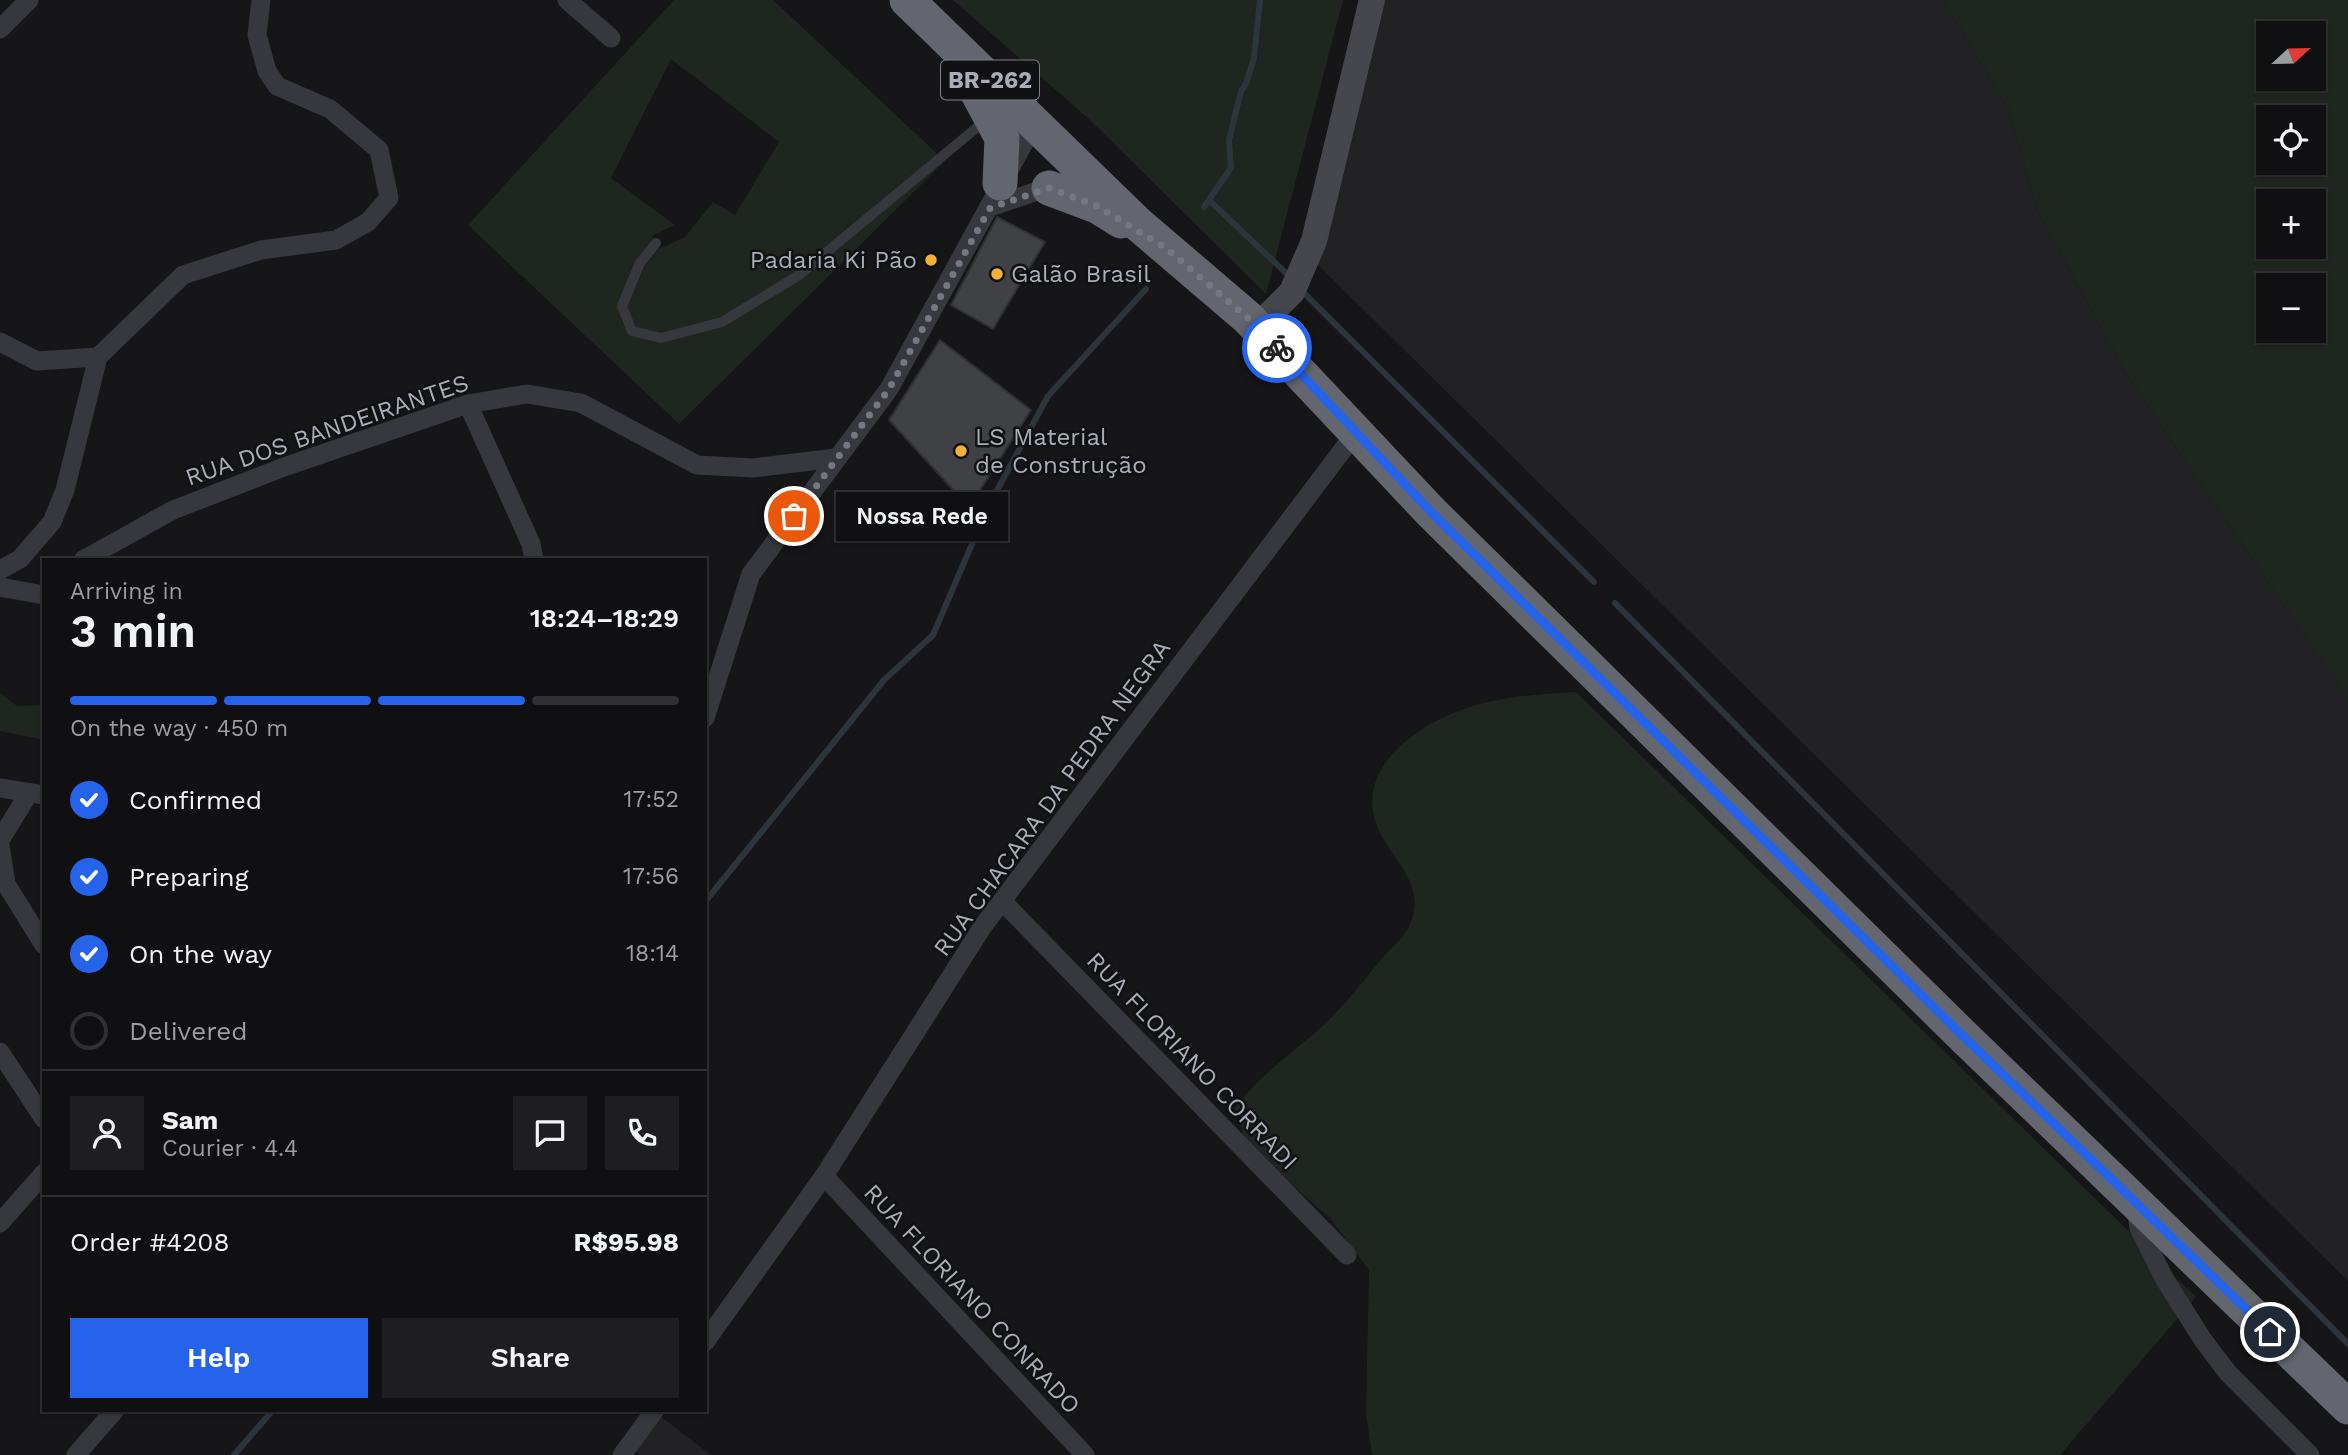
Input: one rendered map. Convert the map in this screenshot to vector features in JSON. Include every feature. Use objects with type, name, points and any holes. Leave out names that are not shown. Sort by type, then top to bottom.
[{"type":"highway","name":"BR-262","points":[[907,0],[1045,123],[1083,159],[1166,248],[1252,323],[1431,512],[2348,1407]]},
{"type":"highway","points":[[928,0],[949,17],[1045,123]]},
{"type":"highway","points":[[940,32],[992,116],[1002,138],[995,195]]},
{"type":"highway","points":[[1083,159],[1252,323]]},
{"type":"highway","points":[[1049,188],[1097,206],[1166,248]]},
{"type":"street","points":[[0,29],[29,0]]},
{"type":"street","points":[[0,570],[20,559],[51,522],[65,490],[98,357],[183,275],[261,250],[336,240],[368,222],[389,198],[379,150],[330,109],[277,86],[272,79],[260,51],[257,35],[261,0]]},
{"type":"street","points":[[568,0],[611,38]]},
{"type":"street","points":[[1252,323],[1292,292],[1314,241],[1372,0]]},
{"type":"street","points":[[707,712],[751,574],[889,389],[1025,141],[1045,123]]},
{"type":"street","points":[[995,195],[1049,188],[1083,159]]},
{"type":"street","points":[[0,342],[37,361],[98,357]]},
{"type":"street","name":"RUA DOS BANDEIRANTES","points":[[87,558],[173,510],[284,467],[468,404],[527,394],[581,403],[697,465],[753,468],[836,458]]},
{"type":"street","points":[[468,404],[531,544],[534,558]]},
{"type":"street","name":"RUA CHACARA DA PEDRA NEGRA","points":[[707,1339],[824,1176],[1002,901],[1357,431]]},
{"type":"street","points":[[0,587],[39,590]]},
{"type":"street","points":[[0,788],[37,794]]},
{"type":"street","points":[[0,813],[37,794]]},
{"type":"street","points":[[37,794],[0,842],[6,884],[42,942]]},
{"type":"street","name":"RUA FLORIANO CORRADI","points":[[1002,901],[1347,1255]]},
{"type":"street","points":[[0,1052],[42,1116]]},
{"type":"street","points":[[0,1223],[42,1175]]},
{"type":"street","name":"RUA FLORIANO CONRADO","points":[[824,1176],[1085,1455]]},
{"type":"street","points":[[2134,1200],[2139,1228],[2165,1280],[2203,1340],[2228,1373],[2310,1455]]},
{"type":"street","points":[[76,1455],[112,1412]]},
{"type":"street","points":[[622,1455],[654,1412]]},
{"type":"lane","points":[[656,243],[640,263],[622,306],[632,331],[661,338],[722,322],[799,275],[992,116]]},
{"type":"shaded area","points":[[674,0],[773,0],[945,161],[679,424],[468,225]],"holes":[[[671,59],[779,142],[735,215],[713,202],[685,237],[659,249],[652,236],[675,225],[611,178]]]},
{"type":"shaded area","points":[[953,0],[1343,0],[1266,294],[1089,119]]},
{"type":"shaded area","points":[[1384,0],[1943,0],[2009,110],[2037,210],[2126,374],[2348,699],[2348,1281],[1313,260]]},
{"type":"shaded area","points":[[1943,0],[2348,0],[2348,699],[2126,374],[2037,210],[2009,110]]},
{"type":"shaded area","points":[[1576,692],[2196,1297],[2060,1455],[1372,1455],[1366,1412],[1369,1270],[1330,1218],[1246,1145],[1235,1108],[1263,1077],[1334,1015],[1408,928],[1414,909],[1414,895],[1403,869],[1380,833],[1372,800],[1376,782],[1396,751],[1427,726],[1461,710],[1503,699]]},
{"type":"shaded area","points":[[0,693],[17,706],[42,705],[42,740],[0,731]]},
{"type":"shaded area","points":[[660,1416],[711,1455],[640,1455],[635,1449]]},
{"type":"building","name":"Galão Brasil","points":[[997,217],[1045,242],[993,329],[951,305]]},
{"type":"building","name":"LS Material de Construção","points":[[940,340],[1031,410],[969,507],[889,420]]},
{"type":"waterway","points":[[1204,207],[1231,168],[1229,140],[1241,91],[1254,58],[1260,0]]},
{"type":"waterway","points":[[1209,200],[1288,275]]},
{"type":"waterway","points":[[707,900],[884,680],[933,635],[987,509],[1048,396],[1146,289]]},
{"type":"waterway","points":[[1303,292],[1594,582]]},
{"type":"waterway","points":[[1615,603],[2348,1344]]},
{"type":"waterway","points":[[234,1455],[271,1412]]},
{"type":"way so far","points":[[794,516],[889,389],[990,208],[1049,188],[1097,206],[1166,248],[1248,318],[1277,348]]},
{"type":"place","name":"Padaria Ki Pão","points":[[931,260]]},
{"type":"place","name":"Galão Brasil","points":[[997,274]]},
{"type":"place","name":"LS Material de Construção","points":[[961,451]]},
{"type":"place","name":"Nossa Rede","points":[[794,516]]},
{"type":"route","points":[[1277,348],[1431,512],[1964,1037],[2270,1332]]}]
